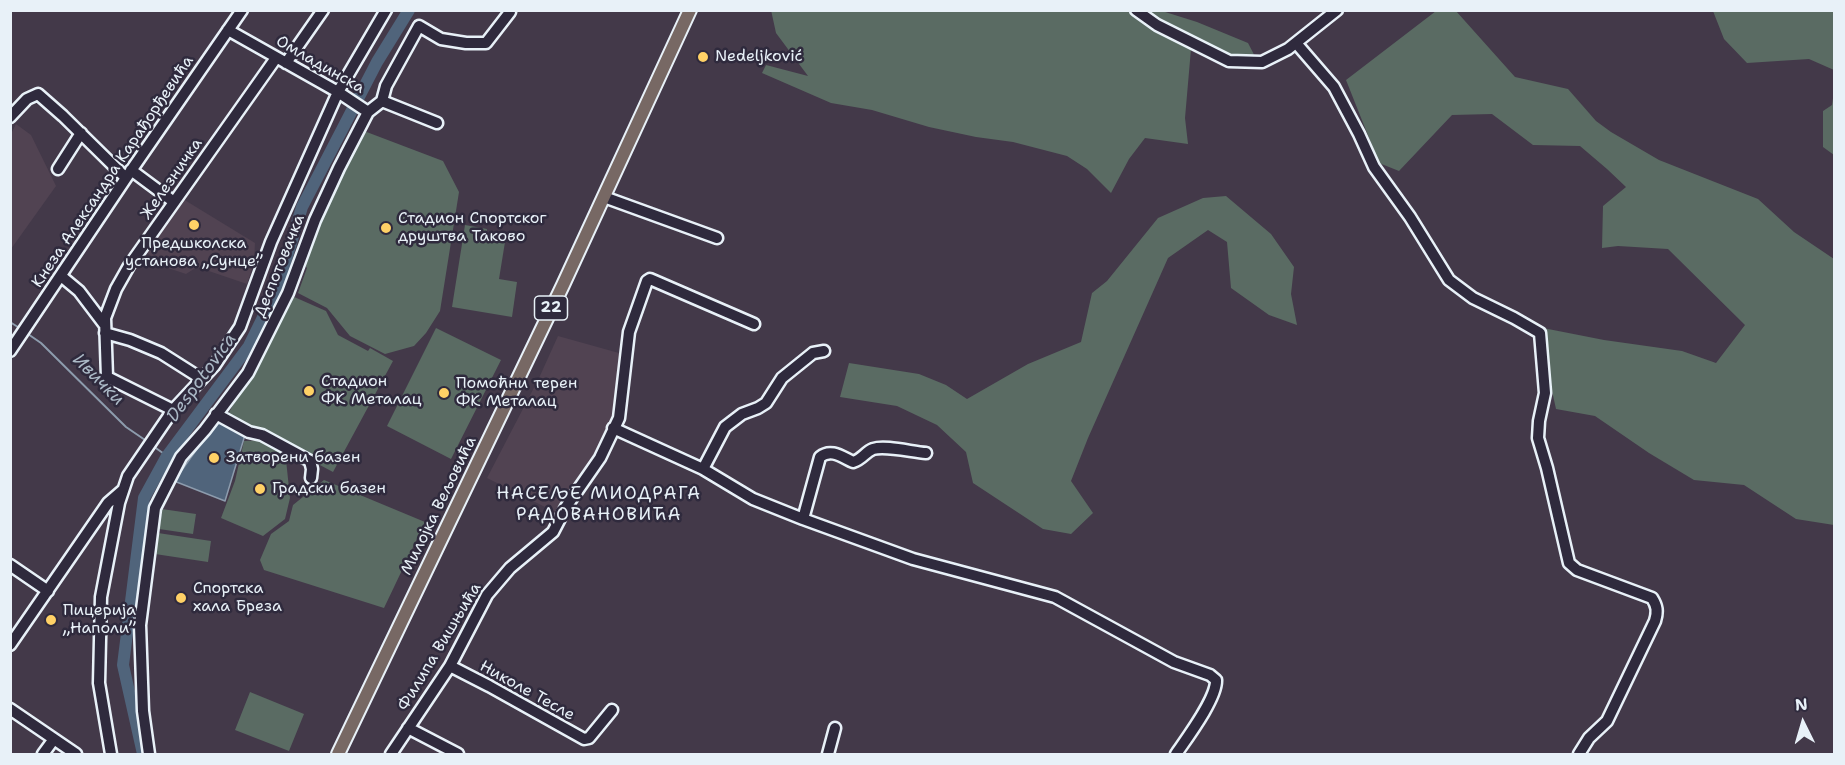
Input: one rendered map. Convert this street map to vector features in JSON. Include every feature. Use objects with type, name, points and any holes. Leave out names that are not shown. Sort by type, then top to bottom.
[{"type":"main road","name":"Милојка Вељовића","points":[[338,754],[604,196],[690,10]]},
{"type":"street","name":"Кнеза Александра Карађорђевића","points":[[10,351],[128,174],[242,10]]},
{"type":"street","name":"Железничка","points":[[104,328],[106,312],[129,266],[281,60],[323,10]]},
{"type":"street","points":[[111,754],[99,682],[100,597],[123,490],[132,467],[149,443],[173,410],[214,366],[240,327],[271,242],[341,94],[386,10]]},
{"type":"street","points":[[1136,10],[1157,25],[1229,61],[1262,62],[1296,43],[1337,10]]},
{"type":"street","name":"Омладинска","points":[[228,30],[366,110],[382,101],[386,86],[419,26],[441,39],[486,43],[510,12]]},
{"type":"street","points":[[1296,43],[1334,87],[1374,167],[1410,217],[1449,280],[1473,298],[1540,333],[1545,393],[1538,438],[1569,563],[1577,570],[1652,598],[1656,605],[1658,612],[1655,621],[1607,721],[1589,738],[1580,754]]},
{"type":"street","points":[[10,117],[27,99],[38,94],[128,174],[174,202]]},
{"type":"street","points":[[382,101],[437,123]]},
{"type":"street","name":"Деспотовачка","points":[[148,754],[143,711],[140,625],[155,508],[181,457],[205,430],[248,373],[288,293],[315,220],[366,110]]},
{"type":"street","points":[[58,168],[81,133]]},
{"type":"street","points":[[604,196],[717,238]]},
{"type":"street","points":[[61,276],[79,291],[104,328],[107,377],[173,410]]},
{"type":"street","name":"Филипа Вишњића","points":[[391,754],[450,666],[487,595],[510,568],[554,532],[567,507],[600,458],[619,418],[629,332],[647,281],[650,279],[754,324]]},
{"type":"street","points":[[104,328],[161,353],[202,379]]},
{"type":"street","points":[[703,469],[725,427],[742,414],[766,403],[782,378],[813,353],[824,351]]},
{"type":"street","points":[[216,414],[249,432],[262,435],[309,461],[312,469],[310,478]]},
{"type":"street","points":[[613,428],[703,469],[753,499],[803,519],[913,559],[1055,597],[1174,662],[1210,675],[1216,680],[1215,689],[1176,754]]},
{"type":"street","points":[[803,519],[820,457],[824,453],[832,452],[853,462],[861,459],[870,450],[879,448],[926,453]]},
{"type":"street","points":[[10,645],[108,503],[123,490]]},
{"type":"street","points":[[10,565],[48,591]]},
{"type":"street","name":"Николе Тесле","points":[[450,666],[584,739],[589,738],[612,710]]},
{"type":"street","points":[[10,709],[76,754]]},
{"type":"street","points":[[408,728],[458,754]]},
{"type":"street","points":[[828,754],[835,728]]},
{"type":"street","points":[[43,754],[54,739]]},
{"type":"shaded area","points":[[16,124],[31,135],[56,186],[11,249],[11,134]]},
{"type":"shaded area","name":"Предшколска установа „Сунце”","points":[[183,199],[255,243],[254,262],[247,284],[197,267],[186,274],[165,267],[145,251]]},
{"type":"shaded area","points":[[558,336],[619,353],[619,414],[578,492],[555,512],[487,478]]},
{"type":"green space","points":[[771,10],[1162,11],[1197,22],[1248,43],[1261,68],[1223,61],[1191,49],[1185,118],[1188,144],[1145,138],[1129,159],[1111,193],[1087,169],[1067,156],[1013,142],[929,127],[872,110],[831,103],[762,73],[766,65],[808,76],[776,33]]},
{"type":"green space","points":[[1436,11],[1456,11],[1515,77],[1568,89],[1596,121],[1611,132],[1659,160],[1758,199],[1794,232],[1834,259],[1834,525],[1796,519],[1744,485],[1694,480],[1595,416],[1556,409],[1538,327],[1604,340],[1682,351],[1716,363],[1745,325],[1668,249],[1618,246],[1602,248],[1603,206],[1626,187],[1580,146],[1533,145],[1492,114],[1452,115],[1399,171],[1379,163],[1346,80]]},
{"type":"green space","points":[[1713,11],[1834,11],[1834,70],[1809,59],[1747,63],[1724,39]]},
{"type":"green space","points":[[1834,91],[1834,155],[1823,147],[1823,111],[1832,105]]},
{"type":"green space","name":"Стадион Спортског друштва Таково","points":[[364,131],[443,161],[459,192],[440,311],[426,333],[414,346],[385,354],[350,336],[327,308],[298,293],[307,268],[304,264],[351,150]]},
{"type":"green space","points":[[1226,196],[1271,234],[1294,267],[1291,294],[1297,325],[1269,315],[1231,288],[1227,242],[1208,230],[1168,258],[1071,481],[1093,513],[1071,534],[1043,529],[973,483],[966,452],[937,425],[897,406],[840,397],[849,363],[919,374],[946,385],[967,399],[1028,364],[1081,342],[1092,293],[1107,281],[1158,218],[1203,198]]},
{"type":"green space","points":[[465,225],[487,229],[486,239],[505,242],[499,279],[517,282],[512,317],[452,307]]},
{"type":"green space","name":"Стадион ФК Металац","points":[[292,296],[326,311],[338,335],[368,351],[370,348],[393,361],[333,472],[254,430],[226,418]]},
{"type":"green space","name":"Помоћни терен ФК Металац","points":[[436,328],[501,360],[451,459],[387,426]]},
{"type":"green space","name":"Градски базен","points":[[267,440],[285,450],[290,498],[285,519],[263,536],[221,518],[235,481],[244,441]]},
{"type":"green space","points":[[324,480],[425,522],[384,608],[264,570],[260,560],[271,534],[289,521],[293,505]]},
{"type":"green space","points":[[162,509],[196,514],[193,534],[159,529]]},
{"type":"green space","points":[[158,533],[211,541],[208,562],[155,554]]},
{"type":"green space","points":[[250,692],[304,714],[289,751],[235,730]]},
{"type":"water","name":"Затворени базен","points":[[218,420],[245,435],[225,501],[174,481]]},
{"type":"waterway","name":"Despotovica","points":[[143,754],[123,665],[144,498],[167,456],[249,346],[277,289],[302,207],[377,62],[409,10]]},
{"type":"waterway","name":"Ивички","points":[[10,322],[21,329]]},
{"type":"waterway","name":"Ивички","points":[[25,332],[41,343],[126,427],[148,442]]},
{"type":"waterway","name":"Ивички","points":[[153,446],[167,456]]},
{"type":"place","name":"Nedeljković","points":[[703,57]]},
{"type":"place","name":"Предшколска установа „Сунце”","points":[[194,225]]},
{"type":"place","name":"Стадион Спортског друштва Таково","points":[[386,228]]},
{"type":"place","name":"Стадион ФК Металац","points":[[309,391]]},
{"type":"place","name":"Помоћни терен ФК Металац","points":[[444,393]]},
{"type":"place","name":"Затворени базен","points":[[214,458]]},
{"type":"place","name":"Градски базен","points":[[260,489]]},
{"type":"place","name":"Спортска хала Бреза","points":[[181,598]]},
{"type":"place","name":"Пицерија „Наполи”","points":[[51,620]]},
{"type":"district","name":"НАСЕЉЕ МИОДРАГА РАДОВАНОВИЋА","points":[[599,504]]}]
